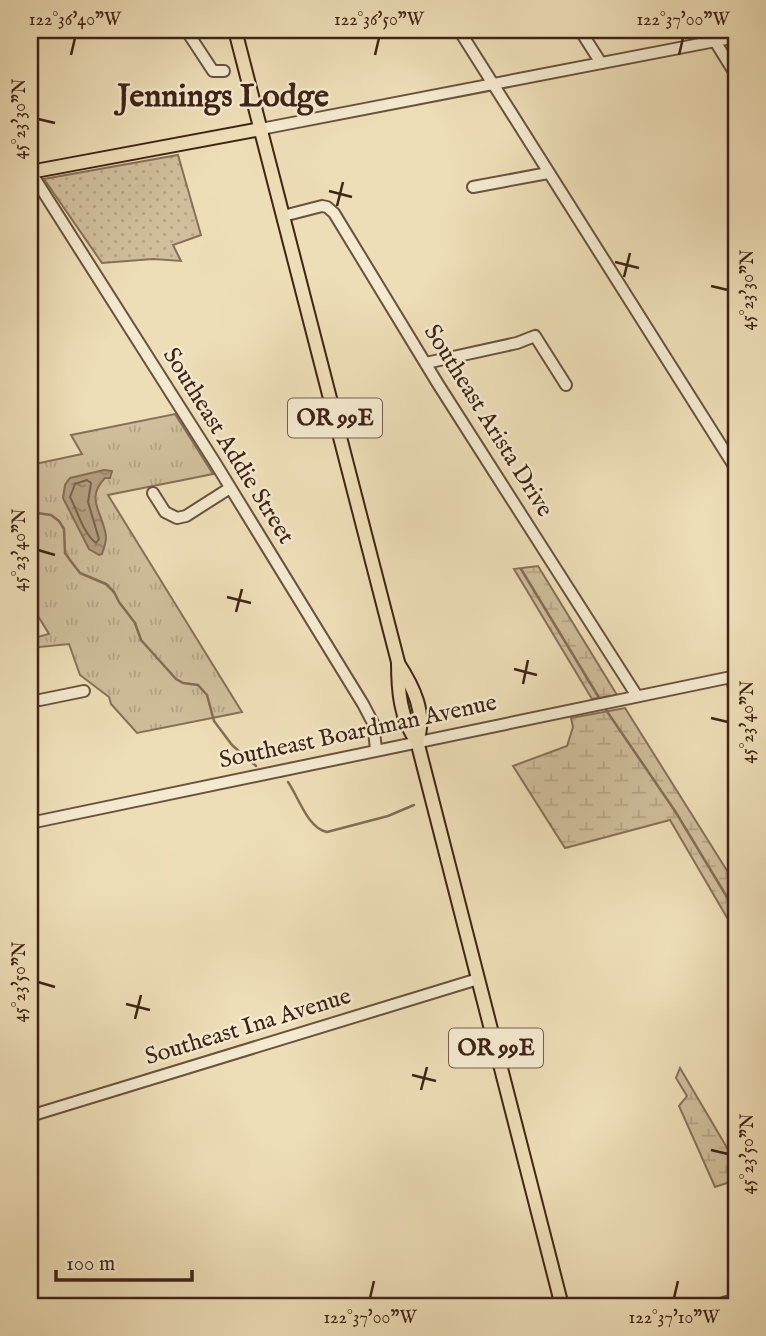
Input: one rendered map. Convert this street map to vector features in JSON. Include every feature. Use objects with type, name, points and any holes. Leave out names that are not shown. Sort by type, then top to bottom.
[{"type":"main road","name":"OR 99E","points":[[235,30],[398,662],[398,687],[408,729],[417,741],[562,1306]]},
{"type":"main road","points":[[30,172],[261,129]]},
{"type":"street","points":[[186,30],[213,71],[224,71]]},
{"type":"street","points":[[459,30],[736,469]]},
{"type":"street","points":[[580,30],[601,63]]},
{"type":"street","points":[[708,30],[736,75]]},
{"type":"street","points":[[261,129],[736,37]]},
{"type":"street","name":"Southeast Addie Street","points":[[30,172],[370,715],[376,749]]},
{"type":"street","points":[[473,187],[548,173]]},
{"type":"street","name":"Southeast Arista Drive","points":[[283,216],[322,206],[331,210],[637,696]]},
{"type":"street","points":[[426,363],[517,343],[536,336],[566,384]]},
{"type":"street","points":[[153,493],[165,512],[177,518],[186,516],[230,488]]},
{"type":"street","points":[[733,677],[736,694]]},
{"type":"street","name":"Southeast Boardman Avenue","points":[[30,823],[733,677]]},
{"type":"street","points":[[30,700],[84,691]]},
{"type":"street","name":"Southeast Ina Avenue","points":[[30,1116],[478,979]]},
{"type":"street","points":[[716,1306],[736,1299]]},
{"type":"green space","points":[[178,155],[201,235],[173,245],[181,261],[153,259],[102,263],[44,179]]},
{"type":"green space","points":[[175,414],[213,474],[108,495],[242,712],[137,733],[111,704],[109,697],[80,675],[69,644],[30,648],[30,639],[49,634],[30,603],[30,465],[82,454],[71,435]]},
{"type":"green space","points":[[538,566],[617,695],[592,699],[514,569]]},
{"type":"green space","points":[[625,708],[736,885],[736,933],[670,820],[565,848],[513,766],[567,746],[573,727],[571,718]]},
{"type":"green space","points":[[680,1068],[736,1163],[736,1180],[715,1187],[679,1106],[687,1096],[676,1078]]},
{"type":"water","points":[[104,470],[112,471],[110,478],[105,478],[96,493],[97,507],[106,537],[102,554],[99,555],[89,549],[63,498],[65,485],[70,478]]},
{"type":"waterway","points":[[30,503],[37,513],[51,515],[59,521],[64,529],[65,553],[80,573],[106,584],[114,592],[135,623],[141,640],[176,679],[198,685],[207,695],[214,721],[232,745],[256,766]]},
{"type":"waterway","points":[[521,569],[601,701]]},
{"type":"waterway","points":[[604,707],[675,811],[736,912]]},
{"type":"waterway","points":[[288,782],[309,819],[320,830],[327,832],[388,816],[414,805]]},
{"type":"district","name":"Jennings Lodge","points":[[223,97]]}]
